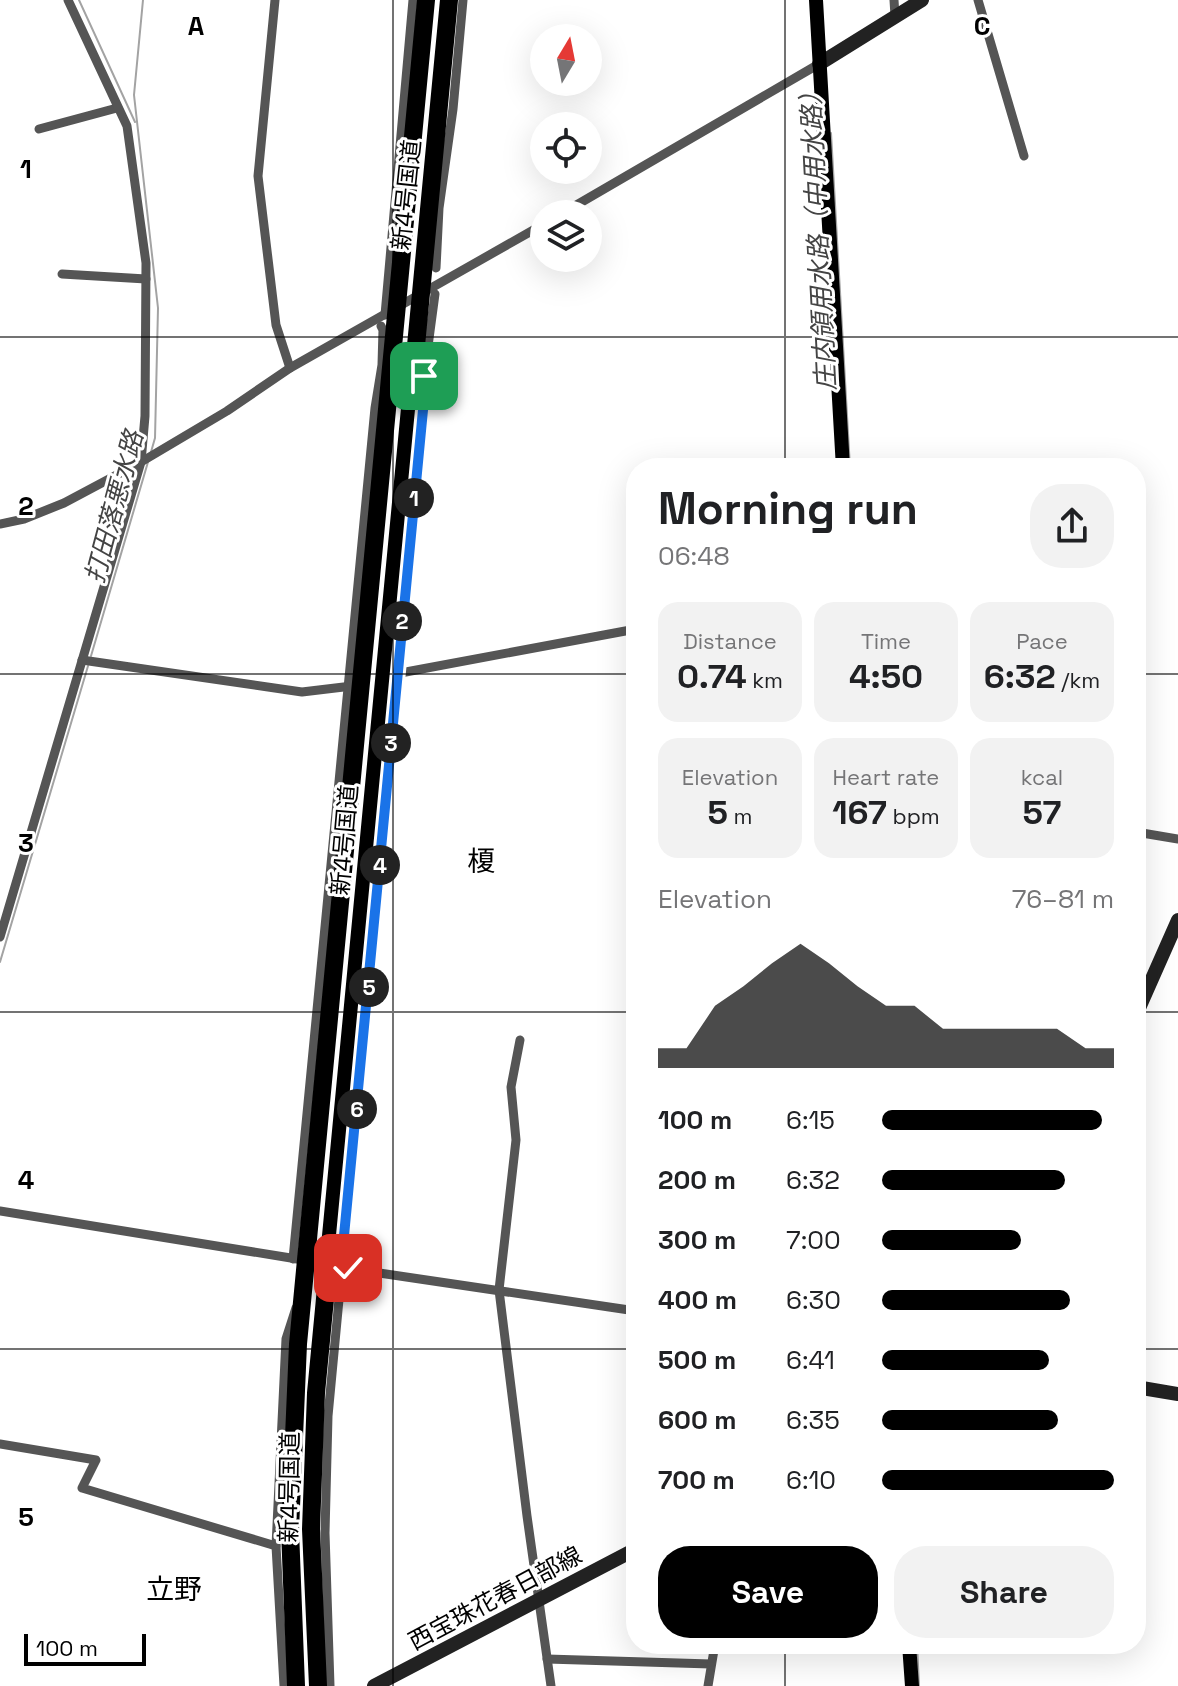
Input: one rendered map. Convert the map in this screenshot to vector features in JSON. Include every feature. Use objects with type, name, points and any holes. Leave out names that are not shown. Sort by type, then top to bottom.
[{"type":"highway","name":"新4号国道","points":[[290,1683],[294,1396],[303,1294],[299,1260],[391,311],[426,0]]},
{"type":"highway","name":"新4号国道","points":[[318,1686],[312,1574],[315,1405],[334,1266],[428,295],[449,0]]},
{"type":"main road","points":[[816,0],[842,458]]},
{"type":"main road","points":[[819,64],[922,0]]},
{"type":"main road","points":[[1146,992],[1178,920]]},
{"type":"main road","points":[[1146,1389],[1178,1394]]},
{"type":"main road","name":"西宝珠花春日部線","points":[[374,1686],[626,1554]]},
{"type":"main road","points":[[910,1654],[912,1686]]},
{"type":"street","points":[[0,937],[141,462],[145,416],[146,279],[127,126],[68,0]]},
{"type":"street","points":[[275,0],[258,176],[276,325],[290,368]]},
{"type":"street","points":[[391,311],[413,0]]},
{"type":"street","points":[[436,268],[433,216],[453,109],[463,0]]},
{"type":"street","points":[[894,0],[895,16]]},
{"type":"street","points":[[978,0],[1024,156]]},
{"type":"street","points":[[585,200],[819,64]]},
{"type":"street","points":[[39,129],[117,108]]},
{"type":"street","points":[[0,524],[24,519],[64,503],[141,462],[227,411],[290,368],[391,311],[428,295],[530,233]]},
{"type":"street","points":[[62,274],[146,279]]},
{"type":"street","points":[[381,326],[385,378]]},
{"type":"street","points":[[391,675],[626,631]]},
{"type":"street","points":[[82,660],[302,692],[355,685]]},
{"type":"street","points":[[1146,834],[1178,839]]},
{"type":"street","points":[[520,1040],[511,1087],[516,1140],[499,1290],[551,1686]]},
{"type":"street","points":[[0,1211],[299,1260]]},
{"type":"street","points":[[330,1686],[325,1464],[334,1266],[626,1309]]},
{"type":"street","points":[[290,1683],[276,1546],[286,1339],[290,1321],[303,1294]]},
{"type":"street","points":[[0,1444],[96,1460],[82,1488],[276,1546]]},
{"type":"street","points":[[708,1686],[713,1654]]},
{"type":"street","points":[[547,1659],[711,1664]]},
{"type":"waterway","points":[[79,0],[135,122]]},
{"type":"waterway","name":"打田落悪水路","points":[[143,0],[134,95],[158,308],[155,438],[151,452]]},
{"type":"waterway","name":"庄内領用水路（中用水路）","points":[[831,133],[849,458]]},
{"type":"waterway","name":"打田落悪水路","points":[[91,656],[148,462]]},
{"type":"waterway","name":"打田落悪水路","points":[[0,962],[88,666]]},
{"type":"waterway","name":"庄内領用水路（中用水路）","points":[[917,1654],[919,1686]]},
{"type":"district","name":"榎","points":[[481,861]]},
{"type":"district","name":"立野","points":[[174,1589]]},
{"type":"route","points":[[348,1268],[341,1267],[424,376]]}]
